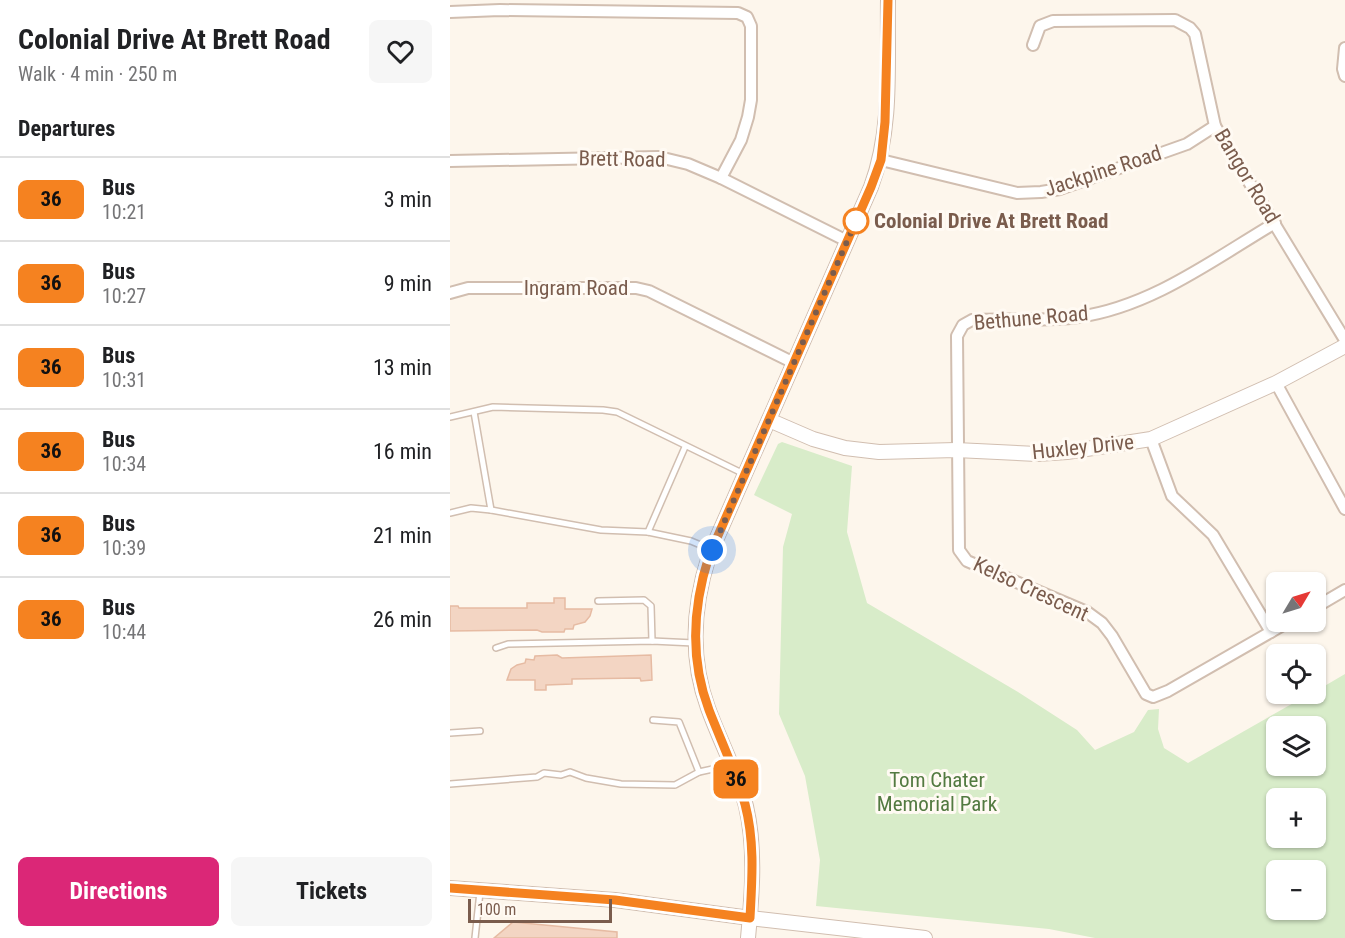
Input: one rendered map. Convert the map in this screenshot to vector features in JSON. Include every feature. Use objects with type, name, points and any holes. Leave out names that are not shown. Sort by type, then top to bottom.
[{"type":"street","points":[[748,938],[752,840],[745,805],[703,692],[696,643],[699,596],[712,550],[881,160],[887,84],[888,0]]},
{"type":"street","points":[[450,12],[738,13],[747,17],[752,26],[751,100],[741,140],[721,178]]},
{"type":"street","name":"Bangor Road","points":[[1033,45],[1040,26],[1053,21],[1175,20],[1190,28],[1195,34],[1215,126],[1345,340]]},
{"type":"street","points":[[1345,48],[1343,69],[1345,76]]},
{"type":"street","name":"Jackpine Road","points":[[881,160],[1017,193],[1041,192],[1060,189],[1187,144],[1215,126]]},
{"type":"street","name":"Brett Road","points":[[450,161],[659,157],[688,164],[721,178],[847,241]]},
{"type":"street","name":"Bethune Road","points":[[956,450],[957,336],[963,325],[972,320],[1036,321],[1080,317],[1121,307],[1172,284],[1275,223]]},
{"type":"street","name":"Ingram Road","points":[[450,293],[468,288],[636,288],[649,291],[794,363]]},
{"type":"street","name":"Huxley Drive","points":[[769,420],[813,439],[845,448],[879,452],[956,450],[1037,454],[1067,452],[1151,440],[1276,383],[1345,346]]},
{"type":"street","points":[[1276,383],[1345,509]]},
{"type":"street","points":[[1151,440],[1172,496],[1212,535],[1266,624]]},
{"type":"street","name":"Kelso Crescent","points":[[956,450],[959,550],[967,561],[1087,612],[1102,623],[1146,694],[1153,697],[1168,692],[1271,632]]},
{"type":"street","points":[[1326,601],[1345,590]]},
{"type":"street","points":[[450,888],[615,900],[925,938]]},
{"type":"lane","points":[[450,417],[493,407],[617,412],[685,447],[745,474]]},
{"type":"lane","points":[[474,412],[491,510]]},
{"type":"lane","points":[[648,532],[685,447]]},
{"type":"lane","points":[[450,513],[471,508],[601,530],[648,532],[691,541],[712,550]]},
{"type":"lane","points":[[598,601],[644,600],[651,606],[652,641]]},
{"type":"lane","points":[[496,648],[508,644],[652,641],[696,643]]},
{"type":"lane","points":[[653,720],[680,722],[699,772]]},
{"type":"lane","points":[[450,733],[480,731]]},
{"type":"lane","points":[[450,784],[537,777],[544,773],[561,775],[570,772],[586,778],[621,784],[675,785],[699,772],[731,765]]},
{"type":"lane","points":[[475,938],[480,889]]},
{"type":"green space","name":"Tom Chater Memorial Park","points":[[782,442],[852,466],[847,532],[867,603],[1018,692],[1077,730],[1095,750],[1134,732],[1148,710],[1159,709],[1158,729],[1164,748],[1188,763],[1266,719],[1266,776],[1326,776],[1326,716],[1271,716],[1292,704],[1326,704],[1326,685],[1345,674],[1345,938],[1095,938],[1049,929],[816,906],[820,860],[805,776],[779,714],[783,547],[792,514],[754,495],[778,444]]},
{"type":"building","points":[[554,598],[565,598],[565,609],[592,609],[590,616],[585,622],[574,625],[573,629],[565,629],[564,632],[450,631],[450,606],[527,608],[527,603],[554,603]]},
{"type":"building","points":[[557,655],[562,658],[651,655],[652,680],[641,681],[640,678],[572,679],[572,684],[546,685],[546,690],[535,690],[535,680],[507,680],[511,669],[525,663],[526,659],[534,660],[535,656]]},
{"type":"building","points":[[513,922],[617,932],[617,938],[494,938]]},
{"type":"bus line","name":"36","points":[[450,888],[615,900],[750,918],[752,840],[740,788],[708,708],[699,676],[696,643],[699,596],[709,556],[881,160],[887,84],[888,0]]},
{"type":"place","name":"Colonial Drive At Brett Road","points":[[856,221]]},
{"type":"route","points":[[712,550],[856,221]]}]
